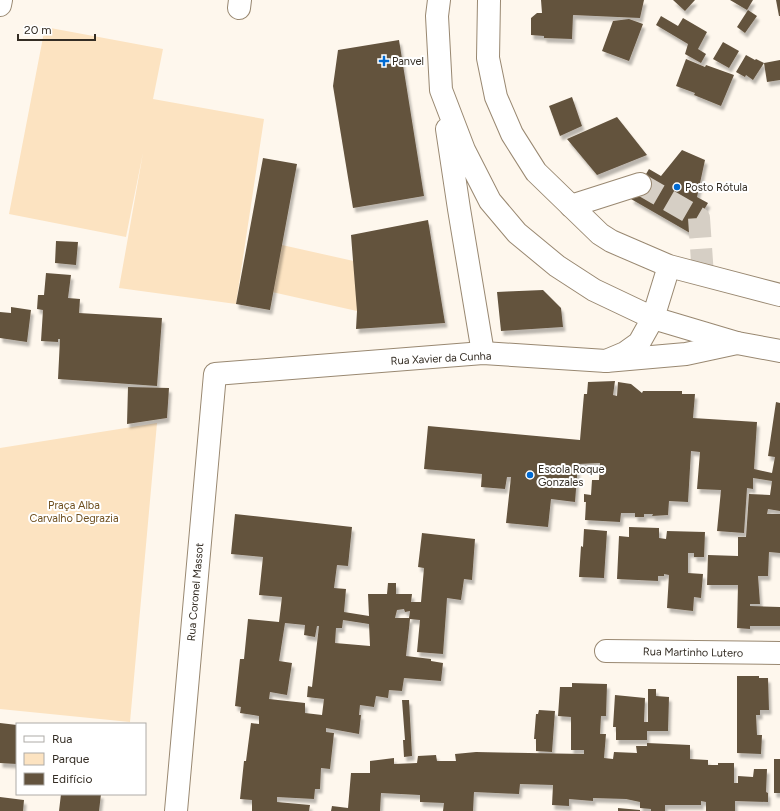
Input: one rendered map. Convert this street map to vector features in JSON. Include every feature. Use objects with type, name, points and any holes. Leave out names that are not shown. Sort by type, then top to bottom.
[{"type":"main road","points":[[0,5],[1,0]]},
{"type":"main road","points":[[439,0],[437,16],[441,90],[483,353]]},
{"type":"main road","points":[[477,0],[477,13],[496,97],[512,134],[536,172],[600,234],[611,241],[668,266],[780,295]]},
{"type":"main road","points":[[488,58],[490,0]]},
{"type":"main road","points":[[441,90],[464,150],[490,201],[517,234],[557,266],[594,290],[654,318],[737,343],[780,350]]},
{"type":"main road","points":[[571,206],[640,184]]},
{"type":"main road","points":[[606,361],[624,353],[639,343],[654,318],[668,266]]},
{"type":"main road","name":"Rua Xavier da Cunha","points":[[215,374],[483,353],[606,361],[686,354],[737,343]]},
{"type":"main road","name":"Rua Coronel Massot","points":[[176,811],[215,374]]},
{"type":"main road","name":"Rua Martinho Lutero","points":[[606,651],[780,653]]},
{"type":"green space","points":[[45,27],[163,49],[153,99],[264,119],[236,304],[119,288],[143,153],[126,237],[9,214]]},
{"type":"green space","points":[[282,245],[367,264],[357,311],[272,292]]},
{"type":"green space","name":"Praça Alba Carvalho Degrazia","points":[[157,423],[130,722],[0,709],[0,448]]},
{"type":"building","points":[[541,0],[644,0],[640,18],[573,15],[572,39],[544,38],[544,36],[531,35],[531,18],[537,13],[542,13]]},
{"type":"building","points":[[673,0],[695,0],[685,11]]},
{"type":"building","points":[[730,0],[753,0],[747,10]]},
{"type":"building","points":[[776,0],[780,0],[780,16],[779,16]]},
{"type":"building","points":[[748,10],[757,16],[745,33],[737,27]]},
{"type":"building","points":[[661,16],[678,26],[683,18],[707,32],[698,49],[706,54],[701,63],[685,54],[688,44],[656,25]]},
{"type":"building","points":[[629,19],[643,24],[629,61],[602,51],[613,21]]},
{"type":"building","points":[[399,40],[424,196],[353,208],[333,86],[338,50]]},
{"type":"building","points":[[723,42],[739,51],[729,68],[713,59]]},
{"type":"building","points":[[746,55],[764,63],[753,80],[746,75],[745,77],[736,72]]},
{"type":"building","points":[[686,59],[705,67],[706,65],[734,75],[721,106],[694,95],[695,93],[676,86]]},
{"type":"building","points":[[780,60],[780,80],[767,82],[764,63]]},
{"type":"building","points":[[572,97],[582,126],[560,136],[549,106]]},
{"type":"building","points":[[617,117],[647,155],[597,175],[567,139]]},
{"type":"building","points":[[682,150],[705,160],[697,197],[708,203],[690,233],[631,199],[649,169],[661,176]]},
{"type":"building","points":[[263,158],[297,164],[270,310],[236,304]]},
{"type":"building","points":[[428,220],[445,323],[356,329],[357,311],[351,235]]},
{"type":"building","points":[[56,241],[78,242],[76,265],[55,263]]},
{"type":"building","points":[[46,273],[71,275],[68,298],[80,299],[79,313],[162,318],[157,386],[58,379],[60,339],[58,339],[58,342],[41,341],[43,310],[37,309],[38,295],[44,295]]},
{"type":"building","points":[[543,290],[561,308],[563,327],[501,331],[497,292]]},
{"type":"building","points":[[11,307],[31,310],[27,342],[0,338],[0,312],[11,313]]},
{"type":"building","points":[[615,381],[613,395],[617,396],[618,382],[631,384],[642,393],[643,391],[682,391],[682,394],[695,394],[693,418],[757,422],[754,469],[772,473],[775,457],[768,456],[776,402],[780,403],[780,511],[768,509],[767,514],[780,514],[780,553],[769,552],[768,576],[758,576],[760,604],[750,604],[750,606],[780,607],[780,626],[750,626],[750,629],[737,628],[738,585],[707,585],[708,555],[738,556],[738,537],[746,537],[749,494],[770,495],[772,481],[753,478],[753,489],[747,488],[744,533],[717,531],[721,490],[697,489],[700,452],[691,451],[688,502],[669,501],[668,515],[652,516],[653,514],[644,514],[644,517],[635,517],[635,513],[621,513],[620,522],[585,520],[586,502],[584,502],[584,494],[591,495],[592,480],[599,480],[600,463],[578,464],[575,502],[551,499],[548,527],[506,523],[511,477],[507,477],[505,489],[481,487],[482,474],[424,469],[428,426],[580,440],[584,394],[587,394],[588,382]]},
{"type":"building","points":[[128,387],[169,388],[167,418],[127,424]]},
{"type":"building","points":[[235,514],[352,527],[348,566],[337,565],[334,588],[346,589],[344,612],[369,616],[368,594],[387,594],[388,583],[396,583],[396,594],[412,594],[411,602],[421,602],[424,568],[418,567],[422,533],[475,539],[472,580],[464,579],[461,600],[447,598],[443,654],[417,652],[420,620],[410,619],[406,656],[431,659],[431,661],[443,663],[441,681],[404,678],[402,691],[389,690],[388,698],[376,696],[374,707],[360,705],[359,715],[361,715],[359,734],[326,728],[326,732],[334,733],[330,769],[321,768],[320,789],[315,789],[314,799],[277,797],[277,802],[310,805],[309,811],[252,811],[252,800],[240,799],[244,761],[246,761],[251,723],[259,724],[259,716],[240,713],[241,707],[235,706],[240,659],[244,659],[248,619],[279,622],[282,597],[259,595],[263,557],[231,554]],"holes":[[[404,609],[405,612],[410,611],[409,618],[395,618],[397,610]],[[343,620],[369,624],[370,646],[335,643],[336,628],[342,628]],[[285,623],[305,625],[304,635],[315,637],[317,626],[319,626],[312,687],[308,686],[307,697],[324,699],[322,715],[305,713],[305,703],[269,699],[270,692],[287,695],[292,663],[279,661]]]},
{"type":"building","points":[[629,527],[659,528],[659,538],[666,539],[667,531],[705,532],[704,557],[694,557],[694,553],[688,553],[688,573],[703,574],[701,598],[694,597],[693,611],[667,608],[669,575],[664,574],[664,576],[658,576],[658,581],[617,579],[619,536],[629,537]]},
{"type":"building","points":[[584,529],[607,531],[604,578],[579,577],[581,546],[583,547]]},
{"type":"building","points":[[737,676],[759,676],[759,678],[768,678],[769,710],[760,710],[760,715],[756,715],[757,735],[762,735],[761,754],[737,753]]},
{"type":"building","points":[[572,683],[607,684],[606,716],[601,716],[600,734],[606,734],[604,758],[613,759],[614,752],[637,753],[636,746],[647,746],[647,743],[690,745],[690,759],[708,760],[708,765],[718,765],[718,763],[734,763],[734,783],[738,783],[738,776],[753,777],[754,769],[767,769],[766,792],[768,793],[768,802],[735,801],[735,811],[706,811],[706,802],[701,801],[701,805],[665,805],[665,811],[651,811],[651,809],[640,808],[640,802],[626,799],[593,798],[593,801],[569,799],[569,806],[552,805],[553,785],[520,784],[519,794],[474,792],[473,811],[443,811],[444,803],[420,802],[420,795],[381,793],[380,811],[331,811],[332,806],[348,808],[351,773],[370,773],[370,761],[394,758],[394,764],[417,763],[418,756],[436,755],[437,761],[456,761],[455,754],[476,752],[584,754],[584,750],[571,750],[571,717],[558,716],[560,687],[572,687]]},
{"type":"building","points":[[648,689],[656,689],[656,696],[669,697],[668,731],[647,731],[647,740],[616,740],[616,727],[613,727],[615,695],[645,698],[644,722],[648,722]]},
{"type":"building","points":[[402,700],[409,700],[412,756],[404,757],[403,740],[405,740]]},
{"type":"building","points":[[539,710],[555,711],[552,752],[536,751],[536,739],[534,739],[536,714],[538,714]]},
{"type":"building","points":[[0,723],[16,725],[16,764],[0,763]]},
{"type":"building","points":[[774,759],[780,759],[780,793],[774,793]]},
{"type":"building","points":[[61,795],[101,795],[99,811],[59,811]]},
{"type":"building","points":[[0,797],[24,800],[23,811],[0,811]]},
{"type":"building","points":[[618,808],[640,810],[640,811],[618,811]]},
{"type":"tunnel","points":[[640,184],[699,218],[703,276]]},
{"type":"place","name":"Panvel","points":[[384,61]]},
{"type":"place","name":"Posto Rótula","points":[[677,187]]},
{"type":"place","name":"Escola Roque Gonzales","points":[[530,475]]}]
